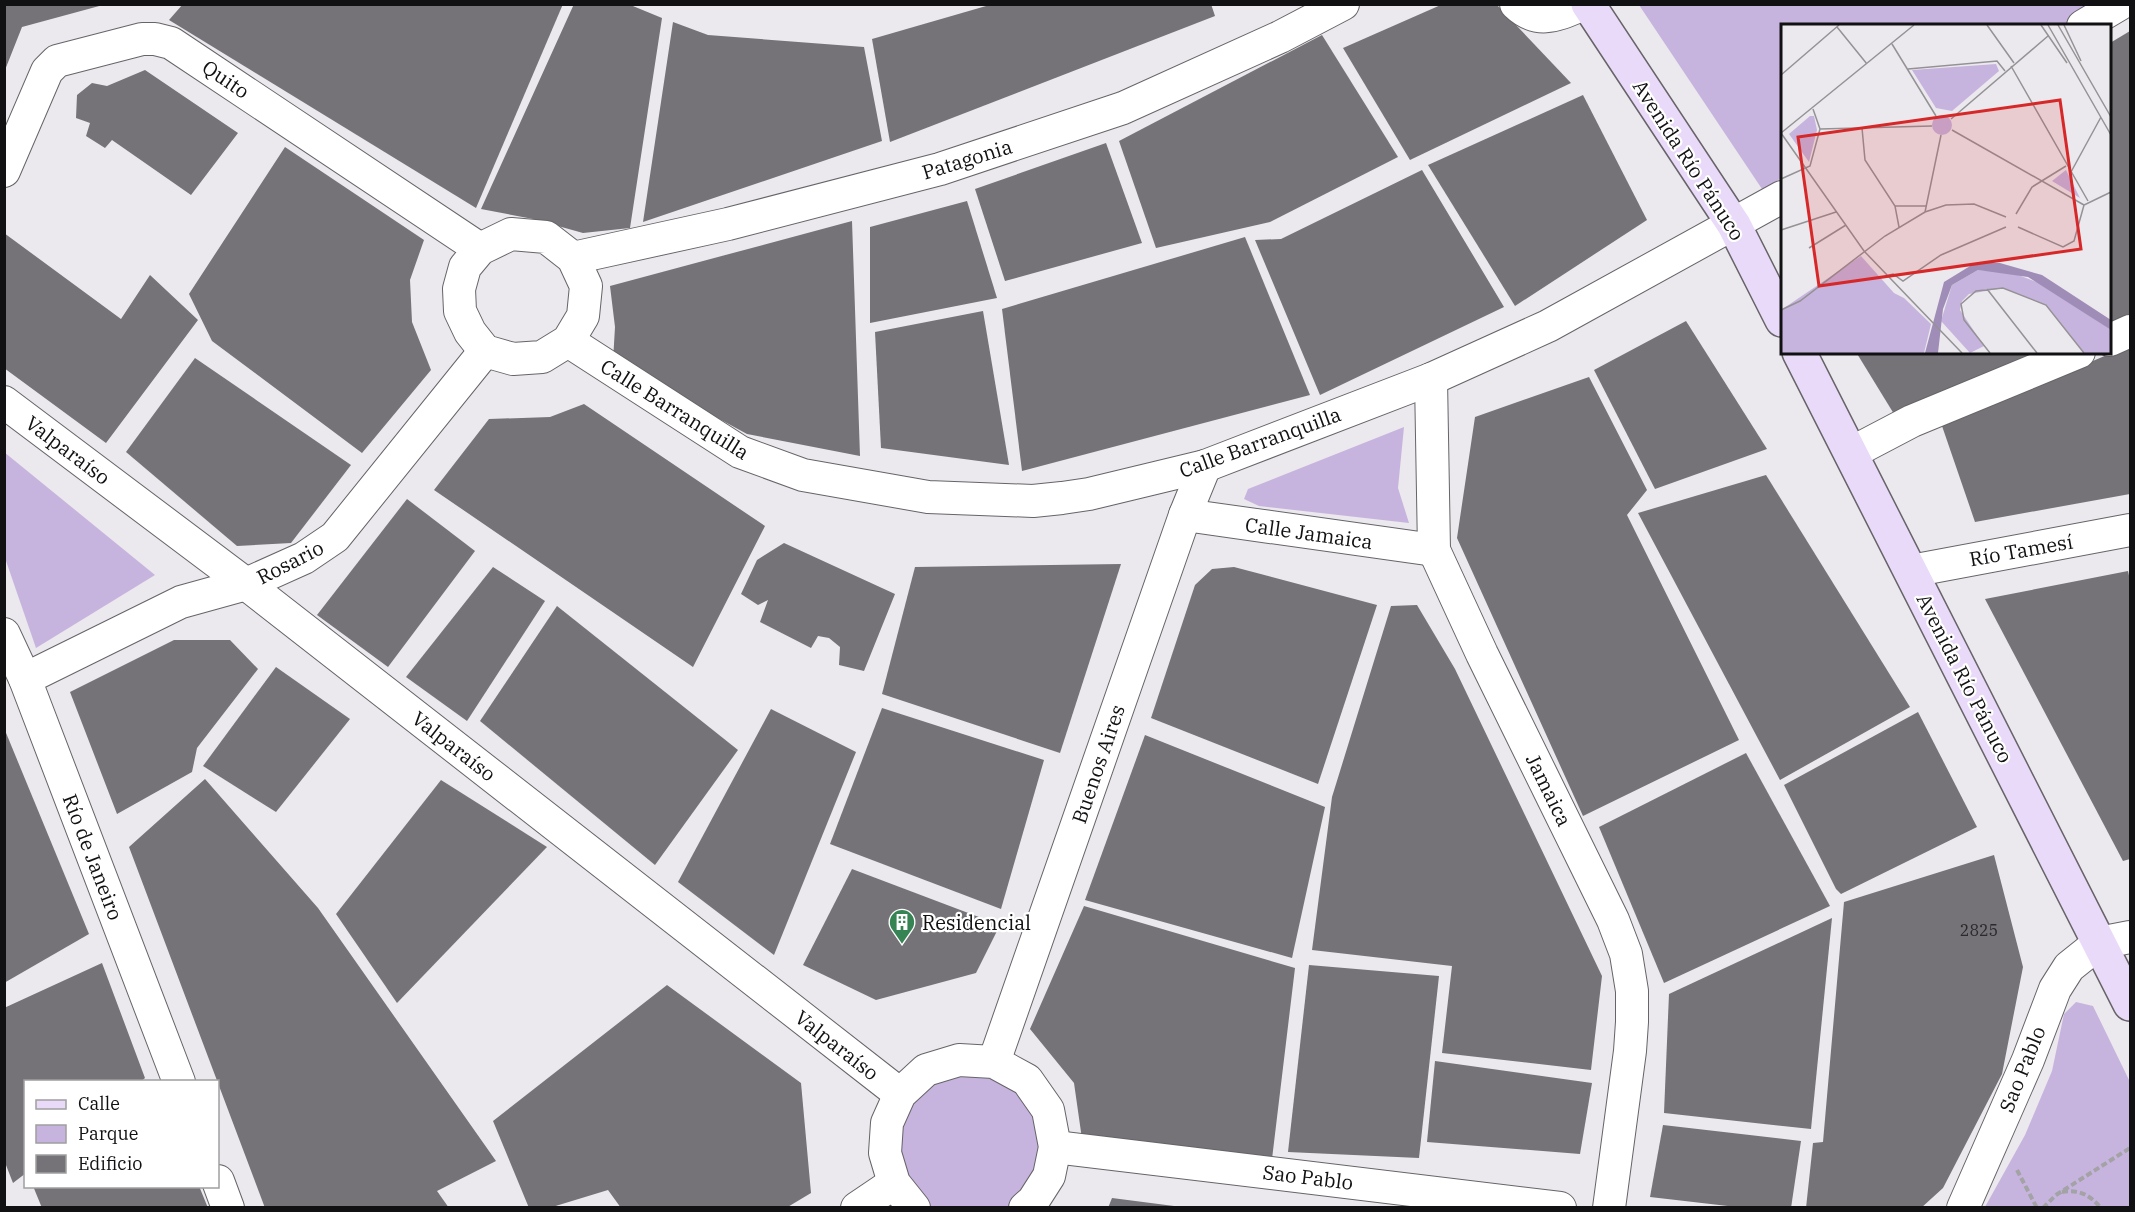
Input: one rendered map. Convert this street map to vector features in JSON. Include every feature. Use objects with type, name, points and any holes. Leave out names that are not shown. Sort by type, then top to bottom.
[{"type":"street","name":"Patagonia","points":[[573,258],[728,224],[940,169],[1123,108],[1280,37],[1342,4]]},
{"type":"street","points":[[1516,4],[1533,15],[1547,17],[1586,4]]},
{"type":"street","name":"Avenida Río Pánuco","points":[[1586,4],[1734,225],[1781,318]]},
{"type":"street","points":[[2087,24],[2120,4]]},
{"type":"street","name":"Quito","points":[[4,171],[47,71],[57,61],[142,39],[155,39],[171,43],[480,249]]},
{"type":"street","name":"Calle Barranquilla","points":[[568,341],[740,452],[803,476],[928,497],[1033,501],[1089,494],[1205,466],[1431,380],[1548,326],[1781,198]]},
{"type":"street","points":[[511,234],[546,237],[573,258],[586,286],[583,316],[568,341],[542,357],[513,359],[485,351],[470,332],[460,311],[459,289],[465,267],[480,249],[511,234]]},
{"type":"street","points":[[2111,339],[2130,331]]},
{"type":"street","name":"Rosario","points":[[25,679],[181,602],[246,584],[304,558],[335,537],[485,351]]},
{"type":"street","name":"Avenida Río Pánuco","points":[[1800,354],[2130,1004]]},
{"type":"street","points":[[1851,453],[1912,422],[2074,354]]},
{"type":"street","name":"Jamaica","points":[[1431,380],[1434,550],[1465,620],[1613,920],[1626,954],[1632,991],[1632,1022],[1610,1208]]},
{"type":"street","name":"Valparaíso","points":[[4,402],[246,584],[900,1094]]},
{"type":"street","name":"Buenos Aires","points":[[994,1062],[1185,515],[1205,466]]},
{"type":"street","name":"Calle Jamaica","points":[[1185,515],[1434,550]]},
{"type":"street","name":"Río Tamesí","points":[[1911,571],[2130,530]]},
{"type":"street","name":"Río de Janeiro","points":[[4,634],[25,679],[178,1080]]},
{"type":"street","points":[[2099,944],[2130,937]]},
{"type":"street","name":"Sao Pablo","points":[[1964,1208],[2028,1060],[2055,989],[2069,967],[2099,944]]},
{"type":"street","points":[[914,1208],[894,1183],[885,1153],[887,1123],[900,1094],[926,1071],[959,1060],[994,1062],[1027,1080],[1048,1110],[1055,1147],[1049,1176],[1034,1201],[1025,1208]]},
{"type":"street","name":"Sao Pablo","points":[[1055,1147],[1560,1208]]},
{"type":"street","points":[[857,1208],[894,1183]]},
{"type":"street","points":[[219,1184],[228,1208]]},
{"type":"path","points":[[2043,1208],[2056,1195],[2130,1148]]},
{"type":"path","points":[[2056,1195],[2074,1191],[2085,1193],[2101,1208]]},
{"type":"green space","points":[[1639,5],[2130,5],[2090,24],[1781,24],[1781,179],[1762,189]]},
{"type":"green space","points":[[1404,427],[1398,488],[1409,523],[1259,506],[1244,499],[1248,489]]},
{"type":"green space","points":[[4,452],[155,575],[36,648],[5,558]]},
{"type":"green space","points":[[2076,1002],[2093,1006],[2130,1082],[2130,1207],[1985,1207],[2025,1135],[2052,1071],[2064,1014]]},
{"type":"green space","points":[[926,1070],[1027,1080],[1055,1147],[1025,1208],[914,1207],[887,1123]]},
{"type":"building","points":[[4,4],[103,5],[22,27],[5,70]]},
{"type":"building","points":[[183,4],[563,4],[476,208],[169,20]]},
{"type":"building","points":[[574,4],[628,4],[662,18],[630,228],[583,233],[533,219],[481,209]]},
{"type":"building","points":[[993,4],[1211,4],[1215,16],[890,142],[872,39]]},
{"type":"building","points":[[1443,4],[1496,4],[1571,83],[1410,160],[1343,48]]},
{"type":"building","points":[[673,22],[708,35],[864,47],[882,141],[643,222]]},
{"type":"building","points":[[2130,31],[2130,315],[2111,324],[2111,42]]},
{"type":"building","points":[[1322,35],[1398,157],[1270,222],[1156,248],[1119,141]]},
{"type":"building","points":[[145,70],[238,133],[191,195],[112,140],[105,148],[86,136],[90,123],[76,118],[77,95],[92,83],[107,86]]},
{"type":"building","points":[[1583,95],[1647,220],[1515,306],[1428,165]]},
{"type":"building","points":[[1106,143],[1142,243],[1005,281],[975,189]]},
{"type":"building","points":[[285,147],[424,240],[410,280],[412,322],[431,370],[362,453],[212,341],[189,294]]},
{"type":"building","points":[[1422,170],[1504,307],[1320,395],[1255,240],[1281,239]]},
{"type":"building","points":[[967,201],[997,298],[870,323],[870,227]]},
{"type":"building","points":[[852,221],[860,456],[747,434],[613,361],[615,327],[610,286]]},
{"type":"building","points":[[4,233],[121,319],[150,275],[198,320],[106,443],[4,368]]},
{"type":"building","points":[[1245,237],[1310,395],[1022,471],[1002,309]]},
{"type":"building","points":[[983,311],[1009,465],[881,448],[875,332]]},
{"type":"building","points":[[1686,321],[1767,449],[1655,489],[1594,370]]},
{"type":"building","points":[[2130,345],[2130,494],[1975,522],[1942,426]]},
{"type":"building","points":[[1857,354],[2036,354],[1894,414]]},
{"type":"building","points":[[195,358],[351,465],[291,543],[237,546],[126,452]]},
{"type":"building","points":[[1589,377],[1647,490],[1627,515],[1739,740],[1583,816],[1457,538],[1475,417]]},
{"type":"building","points":[[584,404],[765,526],[693,667],[434,490],[489,419],[550,417]]},
{"type":"building","points":[[1766,475],[1910,707],[1780,780],[1638,513]]},
{"type":"building","points":[[407,499],[475,551],[388,667],[317,615]]},
{"type":"building","points":[[784,543],[895,594],[864,671],[839,665],[840,647],[829,638],[818,636],[811,648],[760,622],[768,600],[758,605],[741,594],[757,560]]},
{"type":"building","points":[[1121,564],[1060,753],[882,694],[915,567]]},
{"type":"building","points":[[493,567],[545,601],[467,721],[406,677]]},
{"type":"building","points":[[1234,567],[1377,605],[1318,784],[1151,718],[1195,585],[1212,569]]},
{"type":"building","points":[[2128,571],[2130,580],[2130,859],[2123,861],[1985,599]]},
{"type":"building","points":[[1417,605],[1455,669],[1602,976],[1591,1070],[1442,1053],[1452,966],[1312,950],[1332,797],[1391,606]]},
{"type":"building","points":[[557,606],[738,750],[655,865],[480,721]]},
{"type":"building","points":[[174,640],[230,640],[258,669],[197,748],[192,772],[117,814],[70,692]]},
{"type":"building","points":[[276,667],[350,719],[276,812],[203,766]]},
{"type":"building","points":[[882,708],[1044,760],[1001,909],[830,844]]},
{"type":"building","points":[[771,709],[856,752],[774,955],[678,882]]},
{"type":"building","points":[[1918,712],[1977,827],[1841,894],[1836,889],[1784,785]]},
{"type":"building","points":[[4,728],[89,934],[4,983]]},
{"type":"building","points":[[1145,735],[1325,807],[1292,958],[1085,900]]},
{"type":"building","points":[[1746,753],[1830,906],[1664,983],[1599,827]]},
{"type":"building","points":[[205,779],[318,908],[496,1161],[437,1191],[449,1208],[265,1208],[219,1086],[219,1080],[217,1080],[129,847]]},
{"type":"building","points":[[441,780],[547,847],[397,1003],[336,914]]},
{"type":"building","points":[[1994,855],[2023,967],[2002,1074],[1943,1188],[1921,1208],[1806,1208],[1813,1143],[1823,1142],[1844,902]]},
{"type":"building","name":"Residencial","points":[[852,869],[1000,925],[976,973],[876,1000],[803,965]]},
{"type":"building","points":[[1084,906],[1295,968],[1272,1159],[1082,1139],[1074,1083],[1030,1029]]},
{"type":"building","points":[[1832,918],[1811,1129],[1664,1113],[1669,994]]},
{"type":"building","points":[[102,963],[145,1078],[142,1080],[24,1080],[24,1175],[13,1183],[4,1160],[4,1008]]},
{"type":"building","points":[[1309,965],[1439,976],[1419,1158],[1288,1152]]},
{"type":"building","points":[[667,985],[801,1083],[811,1193],[786,1208],[621,1208],[608,1190],[549,1208],[529,1208],[493,1121]]},
{"type":"building","points":[[1435,1061],[1592,1083],[1580,1154],[1427,1142]]},
{"type":"building","points":[[1663,1125],[1801,1141],[1791,1208],[1745,1208],[1650,1197]]},
{"type":"building","points":[[34,1188],[200,1188],[208,1208],[42,1208]]},
{"type":"building","points":[[1112,1198],[1174,1206],[1174,1208],[1108,1208]]},
{"type":"place","name":"Residencial","points":[[902,945]]}]
